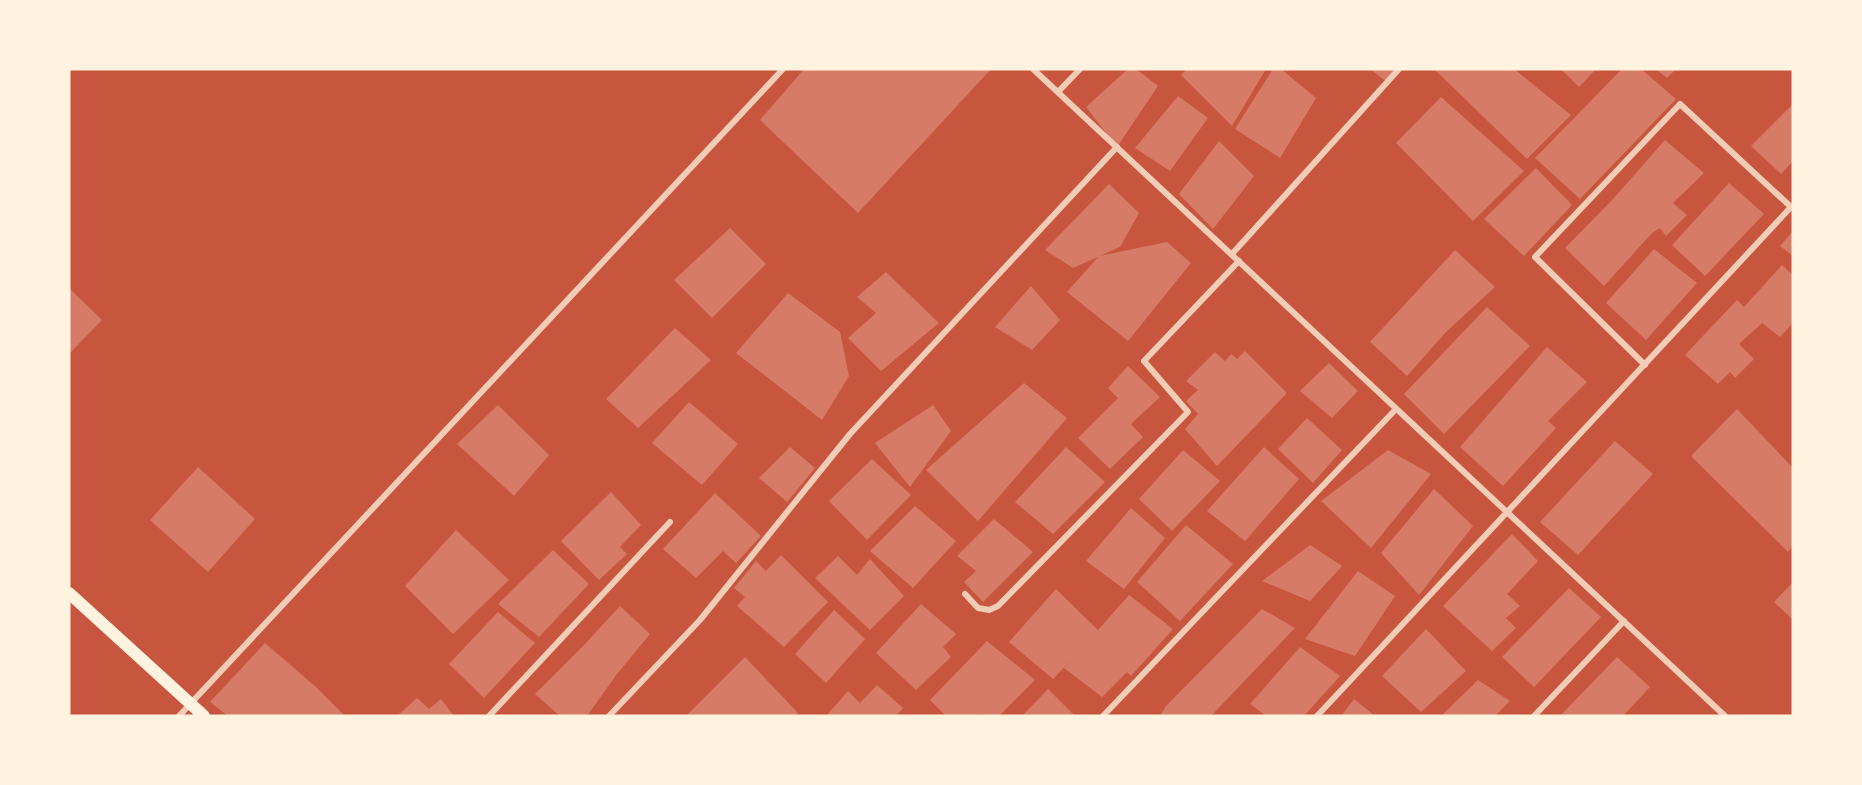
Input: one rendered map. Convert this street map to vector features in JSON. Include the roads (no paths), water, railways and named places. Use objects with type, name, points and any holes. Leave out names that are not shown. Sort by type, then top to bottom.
[{"type":"main road","points":[[69,593],[204,716]]},
{"type":"street","points":[[179,716],[783,69]]},
{"type":"street","points":[[1033,69],[1725,716]]},
{"type":"street","points":[[1058,92],[1080,69]]},
{"type":"street","points":[[1232,254],[1399,69]]},
{"type":"street","points":[[1317,716],[1509,513],[1791,207],[1680,104],[1534,257],[1645,365]]},
{"type":"street","points":[[609,716],[700,620],[850,434],[1117,147]]},
{"type":"street","points":[[965,594],[978,608],[989,610],[998,606],[1188,412],[1144,362],[1239,261]]},
{"type":"street","points":[[1103,716],[1396,409]]},
{"type":"street","points":[[489,716],[670,522]]},
{"type":"street","points":[[1534,716],[1624,621]]}]
